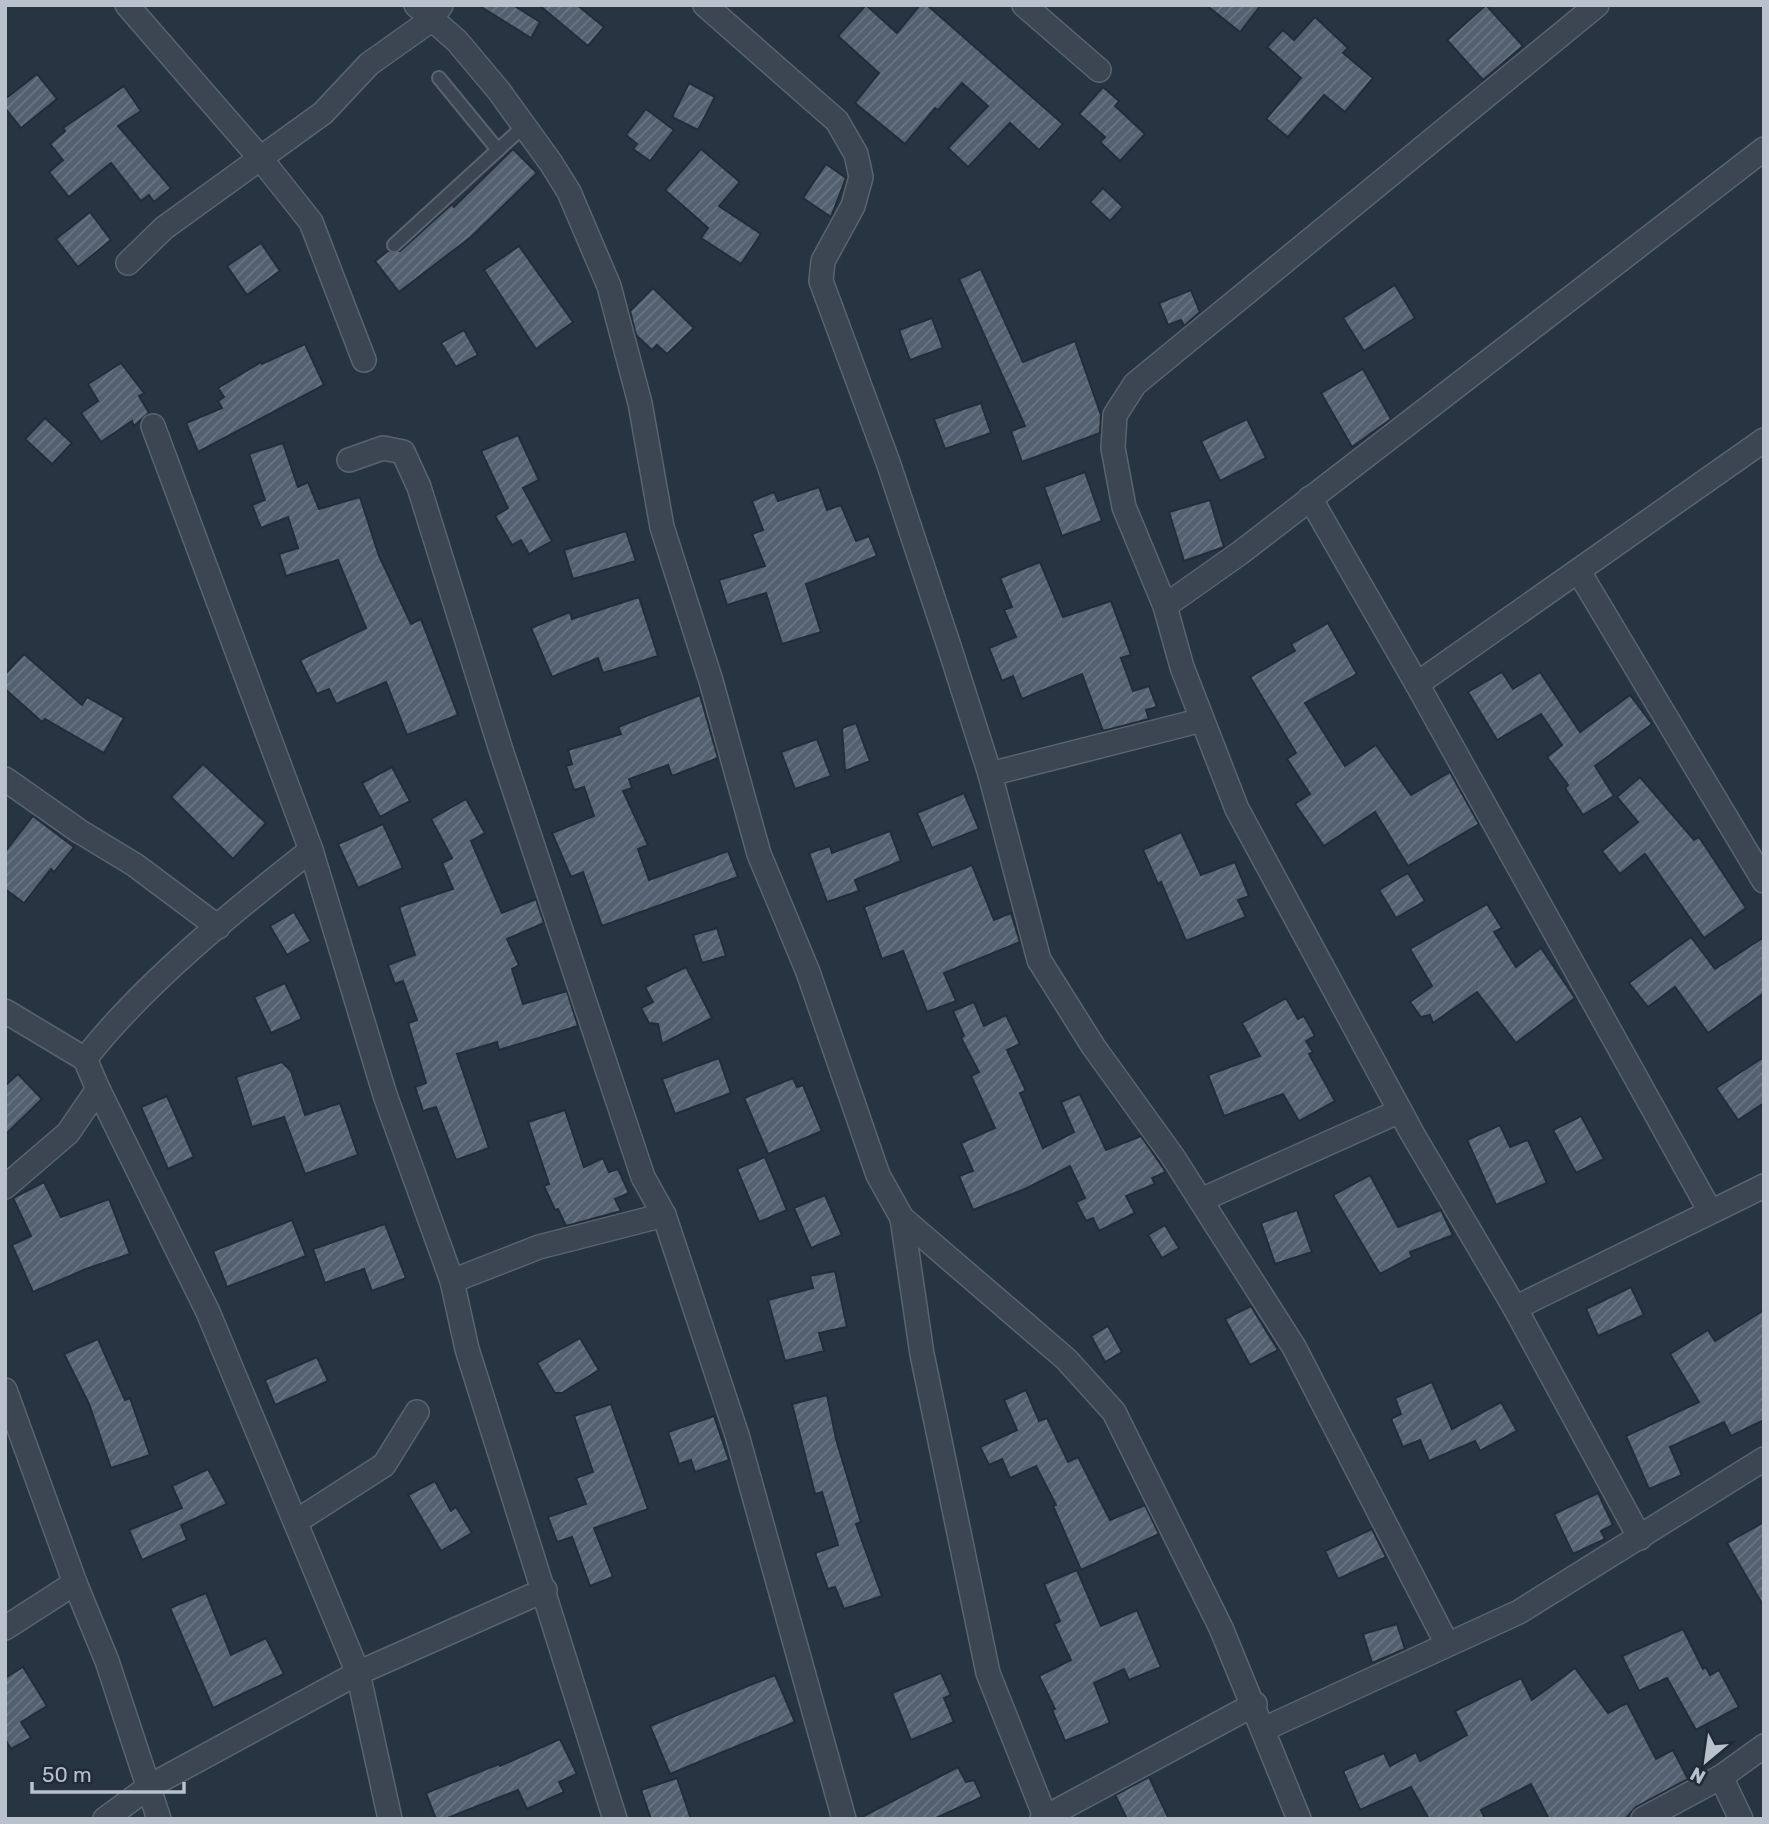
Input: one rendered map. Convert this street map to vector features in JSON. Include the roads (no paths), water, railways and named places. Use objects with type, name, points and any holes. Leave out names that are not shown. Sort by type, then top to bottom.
[{"type":"street","points":[[127,5],[261,159],[311,222],[364,360]]},
{"type":"street","points":[[705,5],[836,121],[856,154],[861,177],[853,206],[823,261],[821,281],[889,465],[990,774],[1039,960],[1072,1015],[1131,1095],[1201,1200],[1294,1347],[1446,1642]]},
{"type":"street","points":[[1024,5],[1099,70]]},
{"type":"street","points":[[1597,5],[1135,384],[1115,415],[1113,448],[1124,508],[1165,606],[1182,667],[1237,809],[1401,1111],[1516,1308],[1640,1538]]},
{"type":"street","points":[[128,263],[164,228],[323,113],[369,64],[429,10],[524,126],[569,192],[609,286],[638,394],[662,527],[710,681],[759,854],[808,972],[878,1175],[902,1218],[1066,1359],[1114,1412],[1221,1628],[1255,1704],[1299,1819]]},
{"type":"street","points":[[1165,606],[1240,553],[1764,149]]},
{"type":"street","points":[[153,426],[311,850],[386,1095],[452,1281],[467,1349],[615,1819]]},
{"type":"street","points":[[349,460],[383,448],[403,452],[419,487],[501,750],[643,1177],[664,1215],[737,1435],[844,1819]]},
{"type":"street","points":[[1417,684],[1761,448]]},
{"type":"street","points":[[1310,498],[1417,684],[1710,1212]]},
{"type":"street","points":[[1579,572],[1764,881]]},
{"type":"street","points":[[990,774],[1202,720]]},
{"type":"street","points":[[5,779],[79,831],[135,865],[218,927]]},
{"type":"street","points":[[85,1059],[107,1031],[218,927],[311,850]]},
{"type":"street","points":[[5,1011],[85,1059],[208,1312],[358,1673],[390,1819]]},
{"type":"street","points":[[5,1187],[68,1133],[98,1089]]},
{"type":"street","points":[[1201,1200],[1401,1111]]},
{"type":"street","points":[[1516,1308],[1764,1186]]},
{"type":"street","points":[[452,1281],[539,1247],[664,1215]]},
{"type":"street","points":[[902,1218],[922,1354],[988,1673],[1045,1818],[1255,1704]]},
{"type":"street","points":[[5,1390],[75,1583],[90,1615],[159,1819]]},
{"type":"street","points":[[297,1521],[384,1465],[418,1412]]},
{"type":"street","points":[[1264,1729],[1446,1642],[1518,1612],[1764,1460]]},
{"type":"street","points":[[5,1628],[75,1583]]},
{"type":"street","points":[[105,1819],[150,1786],[358,1673],[545,1590]]},
{"type":"street","points":[[1643,1819],[1721,1777],[1764,1746]]},
{"type":"street","points":[[1721,1777],[1741,1819]]},
{"type":"lane","points":[[439,78],[498,150]]},
{"type":"lane","points":[[394,245],[524,126]]}]
